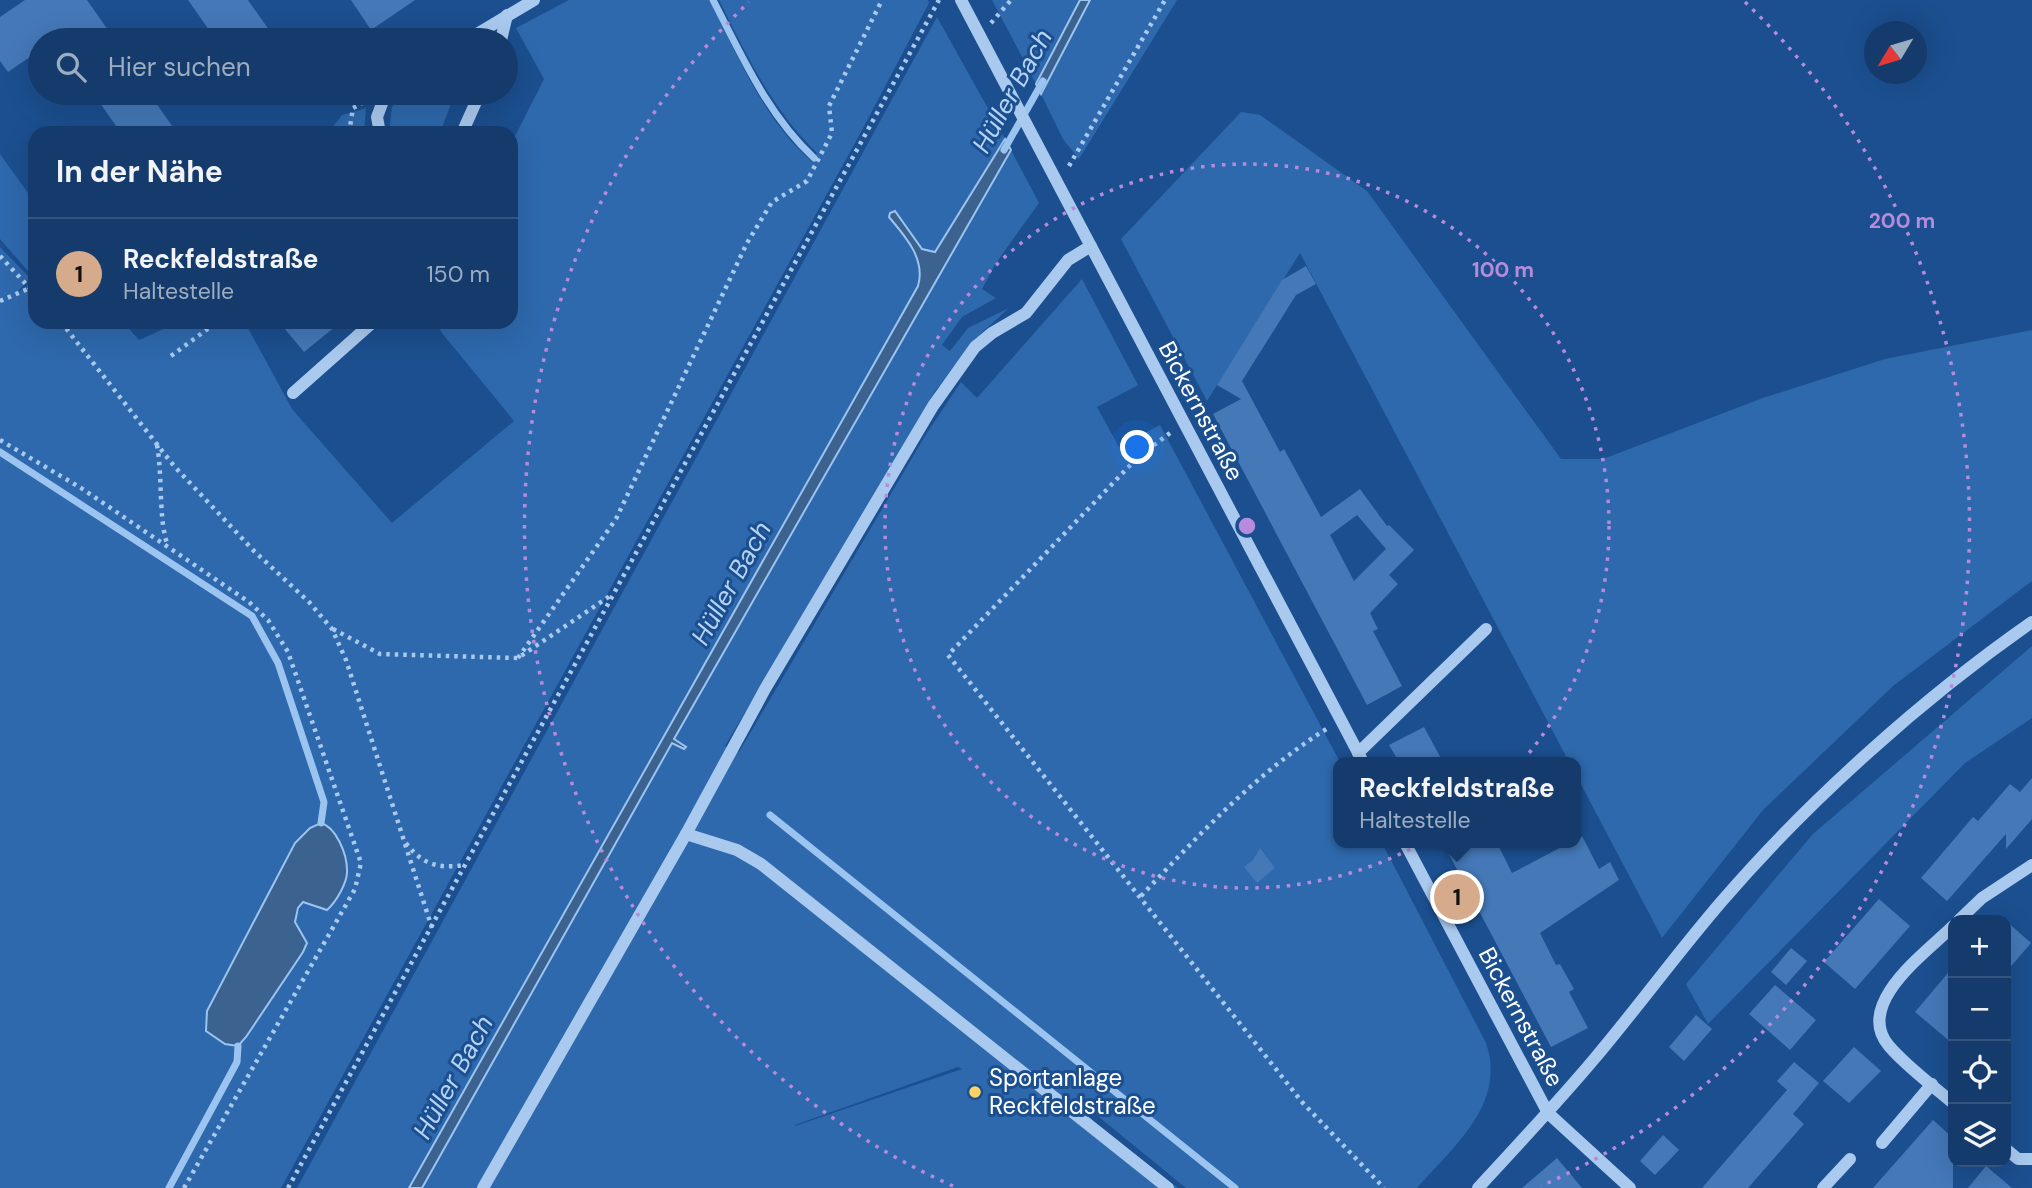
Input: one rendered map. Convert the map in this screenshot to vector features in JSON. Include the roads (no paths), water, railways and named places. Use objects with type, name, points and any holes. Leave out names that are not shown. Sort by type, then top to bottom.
[{"type":"street","points":[[486,28],[534,0]]},
{"type":"street","name":"Bickernstraße","points":[[961,0],[1360,757]]},
{"type":"street","points":[[504,28],[507,15]]},
{"type":"street","points":[[379,126],[377,117],[382,105]]},
{"type":"street","points":[[465,126],[475,105]]},
{"type":"street","points":[[483,1188],[686,834],[765,689],[933,406],[975,347],[992,333],[1026,313],[1068,260],[1091,246]]},
{"type":"street","points":[[293,393],[365,329]]},
{"type":"street","points":[[1478,1188],[1548,1113],[1722,901],[1783,834],[1844,775],[1992,650],[2032,622]]},
{"type":"street","points":[[1362,757],[1486,629]]},
{"type":"street","points":[[686,834],[737,850],[761,864],[1168,1188]]},
{"type":"street","name":"Bickernstraße","points":[[1408,848],[1548,1113],[1630,1188]]},
{"type":"street","points":[[1964,915],[1982,898],[2032,865]]},
{"type":"street","points":[[1948,931],[1894,984],[1882,1002],[1881,1027],[1887,1044],[1948,1098]]},
{"type":"street","points":[[1882,1143],[1932,1084]]},
{"type":"street","points":[[2011,1153],[2018,1159],[2032,1159]]},
{"type":"street","points":[[1823,1188],[1850,1159]]},
{"type":"waterway","points":[[713,0],[769,103],[782,123],[814,158]]},
{"type":"waterway","name":"Hüller Bach","points":[[1004,150],[1043,81]]},
{"type":"waterway","points":[[0,452],[252,616],[278,663],[324,802],[321,823]]},
{"type":"waterway","points":[[770,815],[1235,1188]]},
{"type":"waterway","points":[[169,1188],[237,1062],[238,1046]]},
{"type":"place","name":"Reckfeldstraße","points":[[1457,897]]},
{"type":"place","name":"Sportanlage Reckfeldstraße","points":[[975,1092]]}]
